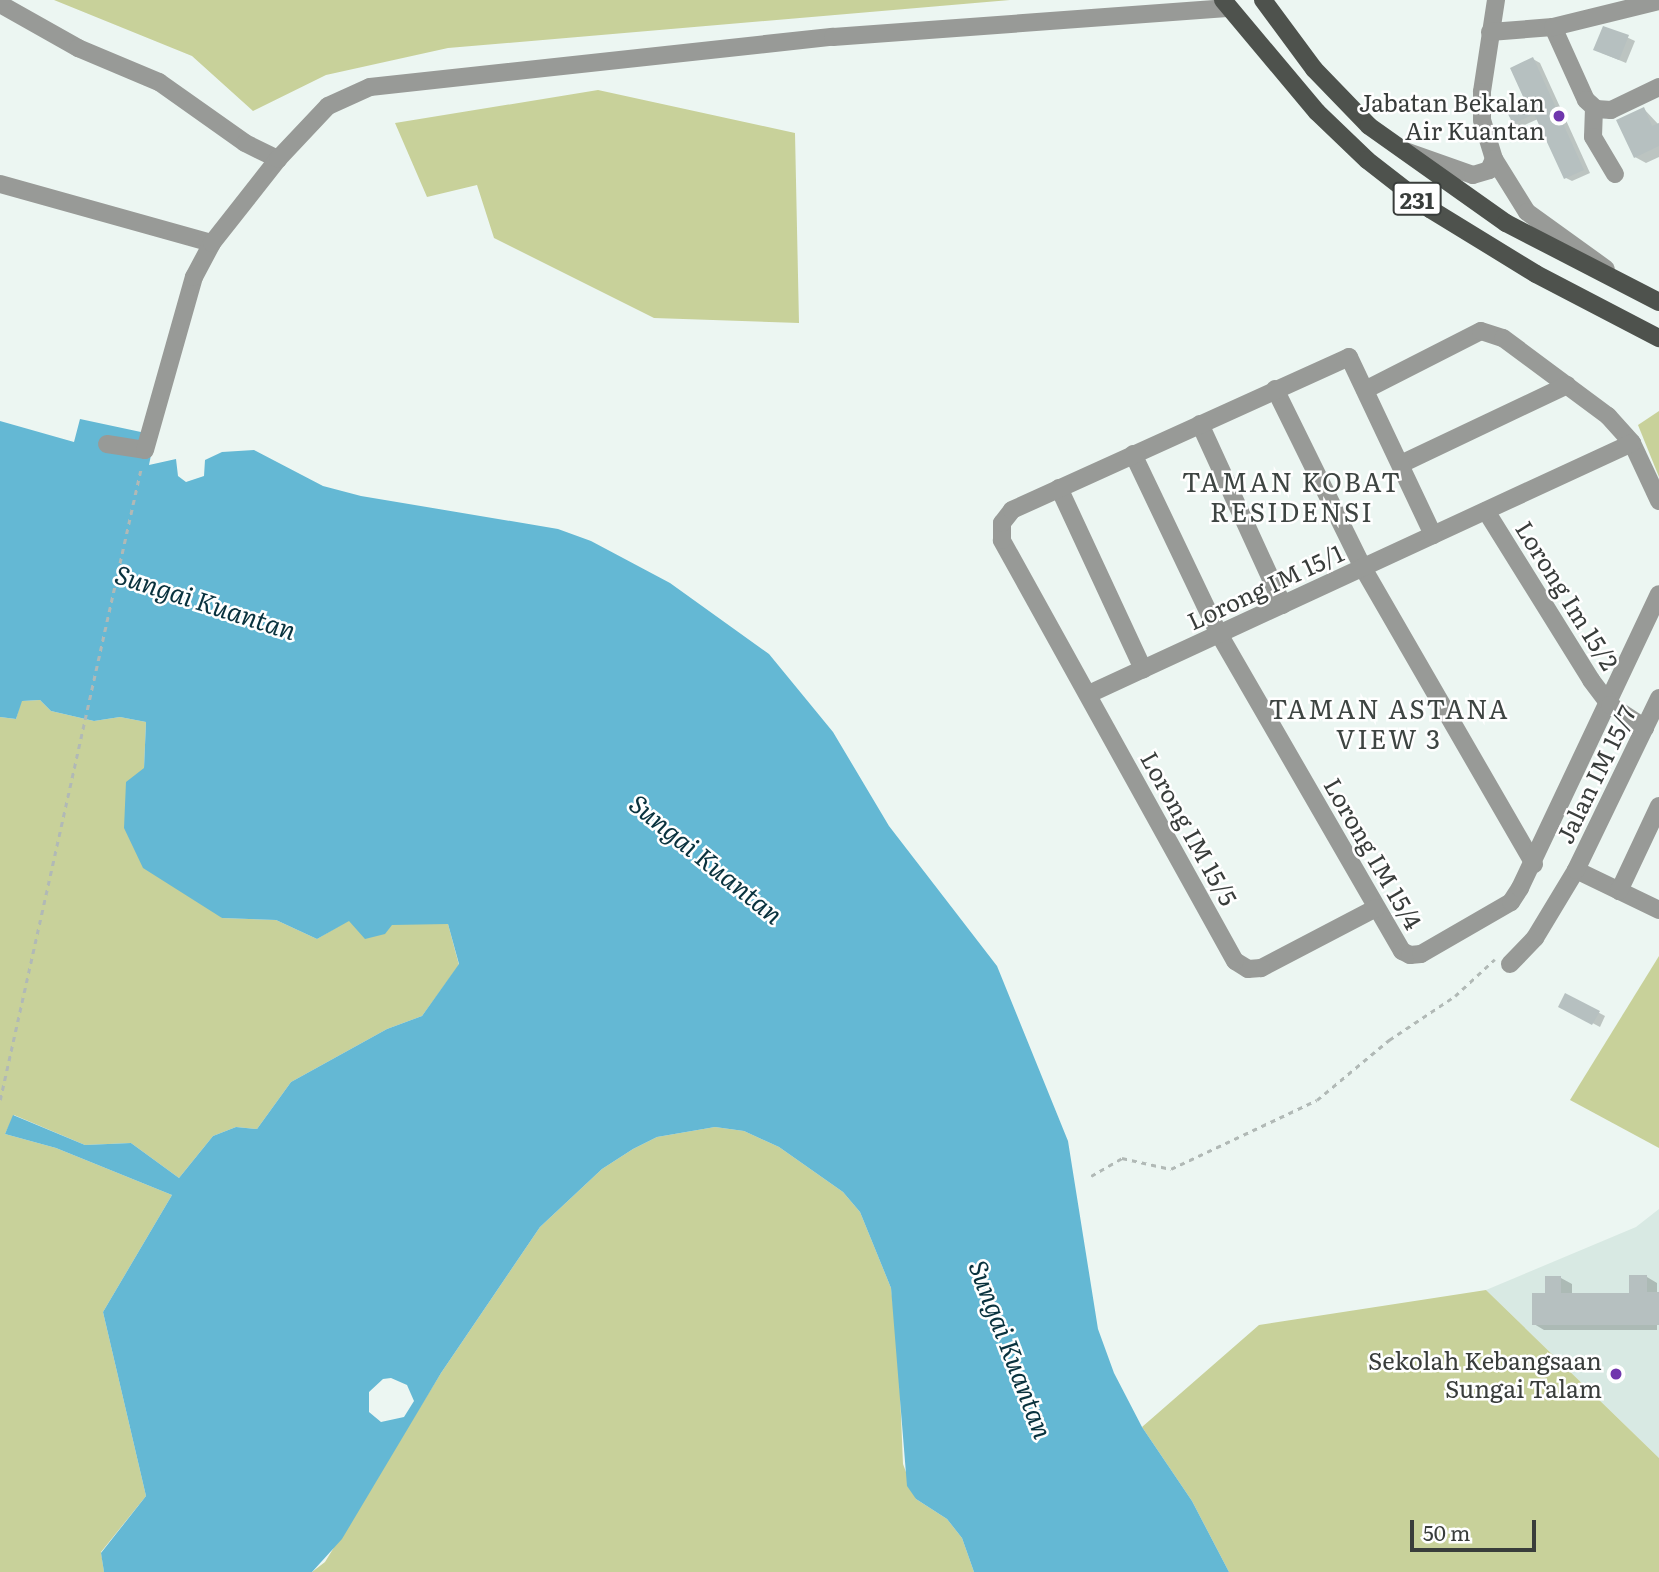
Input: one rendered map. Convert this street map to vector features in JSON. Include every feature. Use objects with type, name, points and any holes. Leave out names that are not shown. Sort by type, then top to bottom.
[{"type":"main road","name":"231","points":[[1263,0],[1314,69],[1369,126],[1506,223],[1659,302]]},
{"type":"main road","name":"231","points":[[1225,4],[1317,112],[1367,160],[1430,209],[1536,274],[1659,338]]},
{"type":"street","points":[[1496,0],[1482,92],[1482,120],[1494,159],[1527,212],[1637,292]]},
{"type":"street","points":[[1490,32],[1553,27],[1659,1]]},
{"type":"street","points":[[0,4],[78,48],[159,82],[245,143],[278,159]]},
{"type":"street","points":[[107,444],[145,450],[194,277],[212,243],[278,159],[328,106],[370,87],[833,37],[1225,4]]},
{"type":"street","points":[[1553,27],[1586,100],[1594,108],[1611,110],[1659,87]]},
{"type":"street","points":[[1594,108],[1593,137],[1615,174]]},
{"type":"street","points":[[1405,150],[1473,175],[1489,170],[1494,159]]},
{"type":"street","points":[[0,184],[212,243]]},
{"type":"street","points":[[1433,535],[1366,390],[1481,331],[1503,338],[1608,416],[1632,443],[1659,501]]},
{"type":"street","name":"Lorong IM 15/5","points":[[1366,390],[1349,357],[1012,510],[1002,523],[1002,540],[1235,961],[1248,969],[1261,968],[1376,908]]},
{"type":"street","points":[[1401,464],[1567,386]]},
{"type":"street","points":[[1275,389],[1363,568],[1534,864]]},
{"type":"street","points":[[1200,424],[1283,605]]},
{"type":"street","name":"Lorong IM 15/1","points":[[1089,694],[1632,443]]},
{"type":"street","name":"Lorong IM 15/4","points":[[1133,454],[1219,634],[1402,951],[1421,954],[1511,902],[1534,864]]},
{"type":"street","points":[[1059,488],[1143,669]]},
{"type":"street","name":"Lorong Im 15/2","points":[[1486,511],[1610,705]]},
{"type":"street","points":[[1534,864],[1610,705],[1659,594]]},
{"type":"street","name":"Jalan IM 15/7","points":[[1510,964],[1535,938],[1576,870],[1659,698]]},
{"type":"street","points":[[1610,705],[1645,728]]},
{"type":"street","points":[[1619,891],[1659,806]]},
{"type":"street","name":"Jalan IM 15/7","points":[[1576,870],[1659,910]]},
{"type":"path","points":[[0,1100],[143,461]]},
{"type":"path","points":[[1091,1176],[1122,1158],[1171,1168],[1248,1135],[1317,1100],[1389,1040],[1455,996],[1493,960],[1500,958],[1510,964]]},
{"type":"shaded area","name":"Sekolah Kebangsaan Sungai Talam","points":[[1659,1209],[1659,1458],[1486,1290],[1636,1227]]},
{"type":"green space","points":[[54,0],[1010,0],[448,48],[326,75],[253,111],[192,56]]},
{"type":"green space","points":[[598,90],[795,133],[799,323],[654,318],[494,238],[477,185],[427,197],[395,123]]},
{"type":"green space","points":[[1659,411],[1659,477],[1638,425]]},
{"type":"green space","points":[[40,700],[51,711],[94,721],[120,717],[146,722],[144,768],[222,918],[276,920],[317,939],[349,920],[448,924],[459,965],[422,1016],[387,1029],[291,1082],[257,1129],[236,1127],[213,1136],[179,1178],[131,1143],[85,1145],[14,1115],[5,1134],[56,1148],[172,1195],[103,1312],[146,1496],[101,1552],[104,1572],[0,1572],[0,717],[16,719],[21,701]]},
{"type":"green space","points":[[1659,956],[1659,1148],[1570,1100]]},
{"type":"green space","points":[[715,1127],[744,1131],[779,1147],[843,1192],[860,1212],[891,1288],[898,1345],[903,1464],[916,1499],[947,1519],[962,1538],[974,1572],[312,1572],[325,1562],[441,1373],[540,1227],[602,1169],[633,1149],[657,1137]]},
{"type":"green space","points":[[1486,1290],[1659,1458],[1659,1572],[1229,1572],[1192,1501],[1142,1427],[1259,1325]]},
{"type":"water","name":"Sungai Kuantan","points":[[80,419],[155,435],[149,465],[176,459],[178,476],[186,482],[204,476],[205,460],[222,452],[254,450],[323,486],[361,496],[558,529],[591,541],[670,583],[769,654],[833,732],[889,826],[997,966],[1068,1141],[1098,1329],[1114,1373],[1142,1427],[1192,1501],[1229,1572],[974,1572],[962,1538],[947,1519],[916,1499],[907,1486],[891,1288],[860,1212],[843,1192],[779,1147],[744,1131],[715,1127],[657,1137],[633,1149],[602,1169],[540,1227],[441,1373],[342,1539],[312,1572],[104,1572],[101,1553],[146,1496],[103,1312],[172,1195],[56,1148],[5,1134],[13,1115],[85,1145],[131,1143],[179,1178],[213,1136],[236,1127],[257,1129],[291,1082],[387,1029],[422,1016],[459,964],[448,924],[392,925],[385,934],[365,939],[349,921],[317,939],[276,920],[222,918],[143,868],[124,828],[126,782],[144,768],[146,722],[120,717],[94,721],[51,711],[40,700],[22,701],[16,719],[0,717],[0,421],[74,442]],"holes":[[[391,1378],[407,1385],[414,1401],[404,1417],[381,1422],[369,1412],[369,1392],[383,1379]]]},
{"type":"building","points":[[1603,26],[1629,35],[1619,60],[1593,50]]},
{"type":"building","points":[[1533,57],[1584,170],[1564,179],[1534,114],[1513,124],[1506,110],[1525,101],[1510,68]]},
{"type":"building","points":[[1644,107],[1652,126],[1659,123],[1659,146],[1634,158],[1616,120]]},
{"type":"building","points":[[1565,993],[1600,1011],[1592,1025],[1558,1007]]},
{"type":"building","points":[[1629,1275],[1647,1275],[1647,1292],[1659,1292],[1659,1325],[1532,1325],[1532,1293],[1545,1293],[1545,1276],[1561,1276],[1561,1293],[1629,1293]]},
{"type":"place","name":"Jabatan Bekalan Air Kuantan","points":[[1559,116]]},
{"type":"place","name":"Sekolah Kebangsaan Sungai Talam","points":[[1616,1374]]},
{"type":"district","name":"TAMAN KOBAT RESIDENSI","points":[[1292,496]]},
{"type":"district","name":"TAMAN ASTANA VIEW 3","points":[[1389,723]]}]
